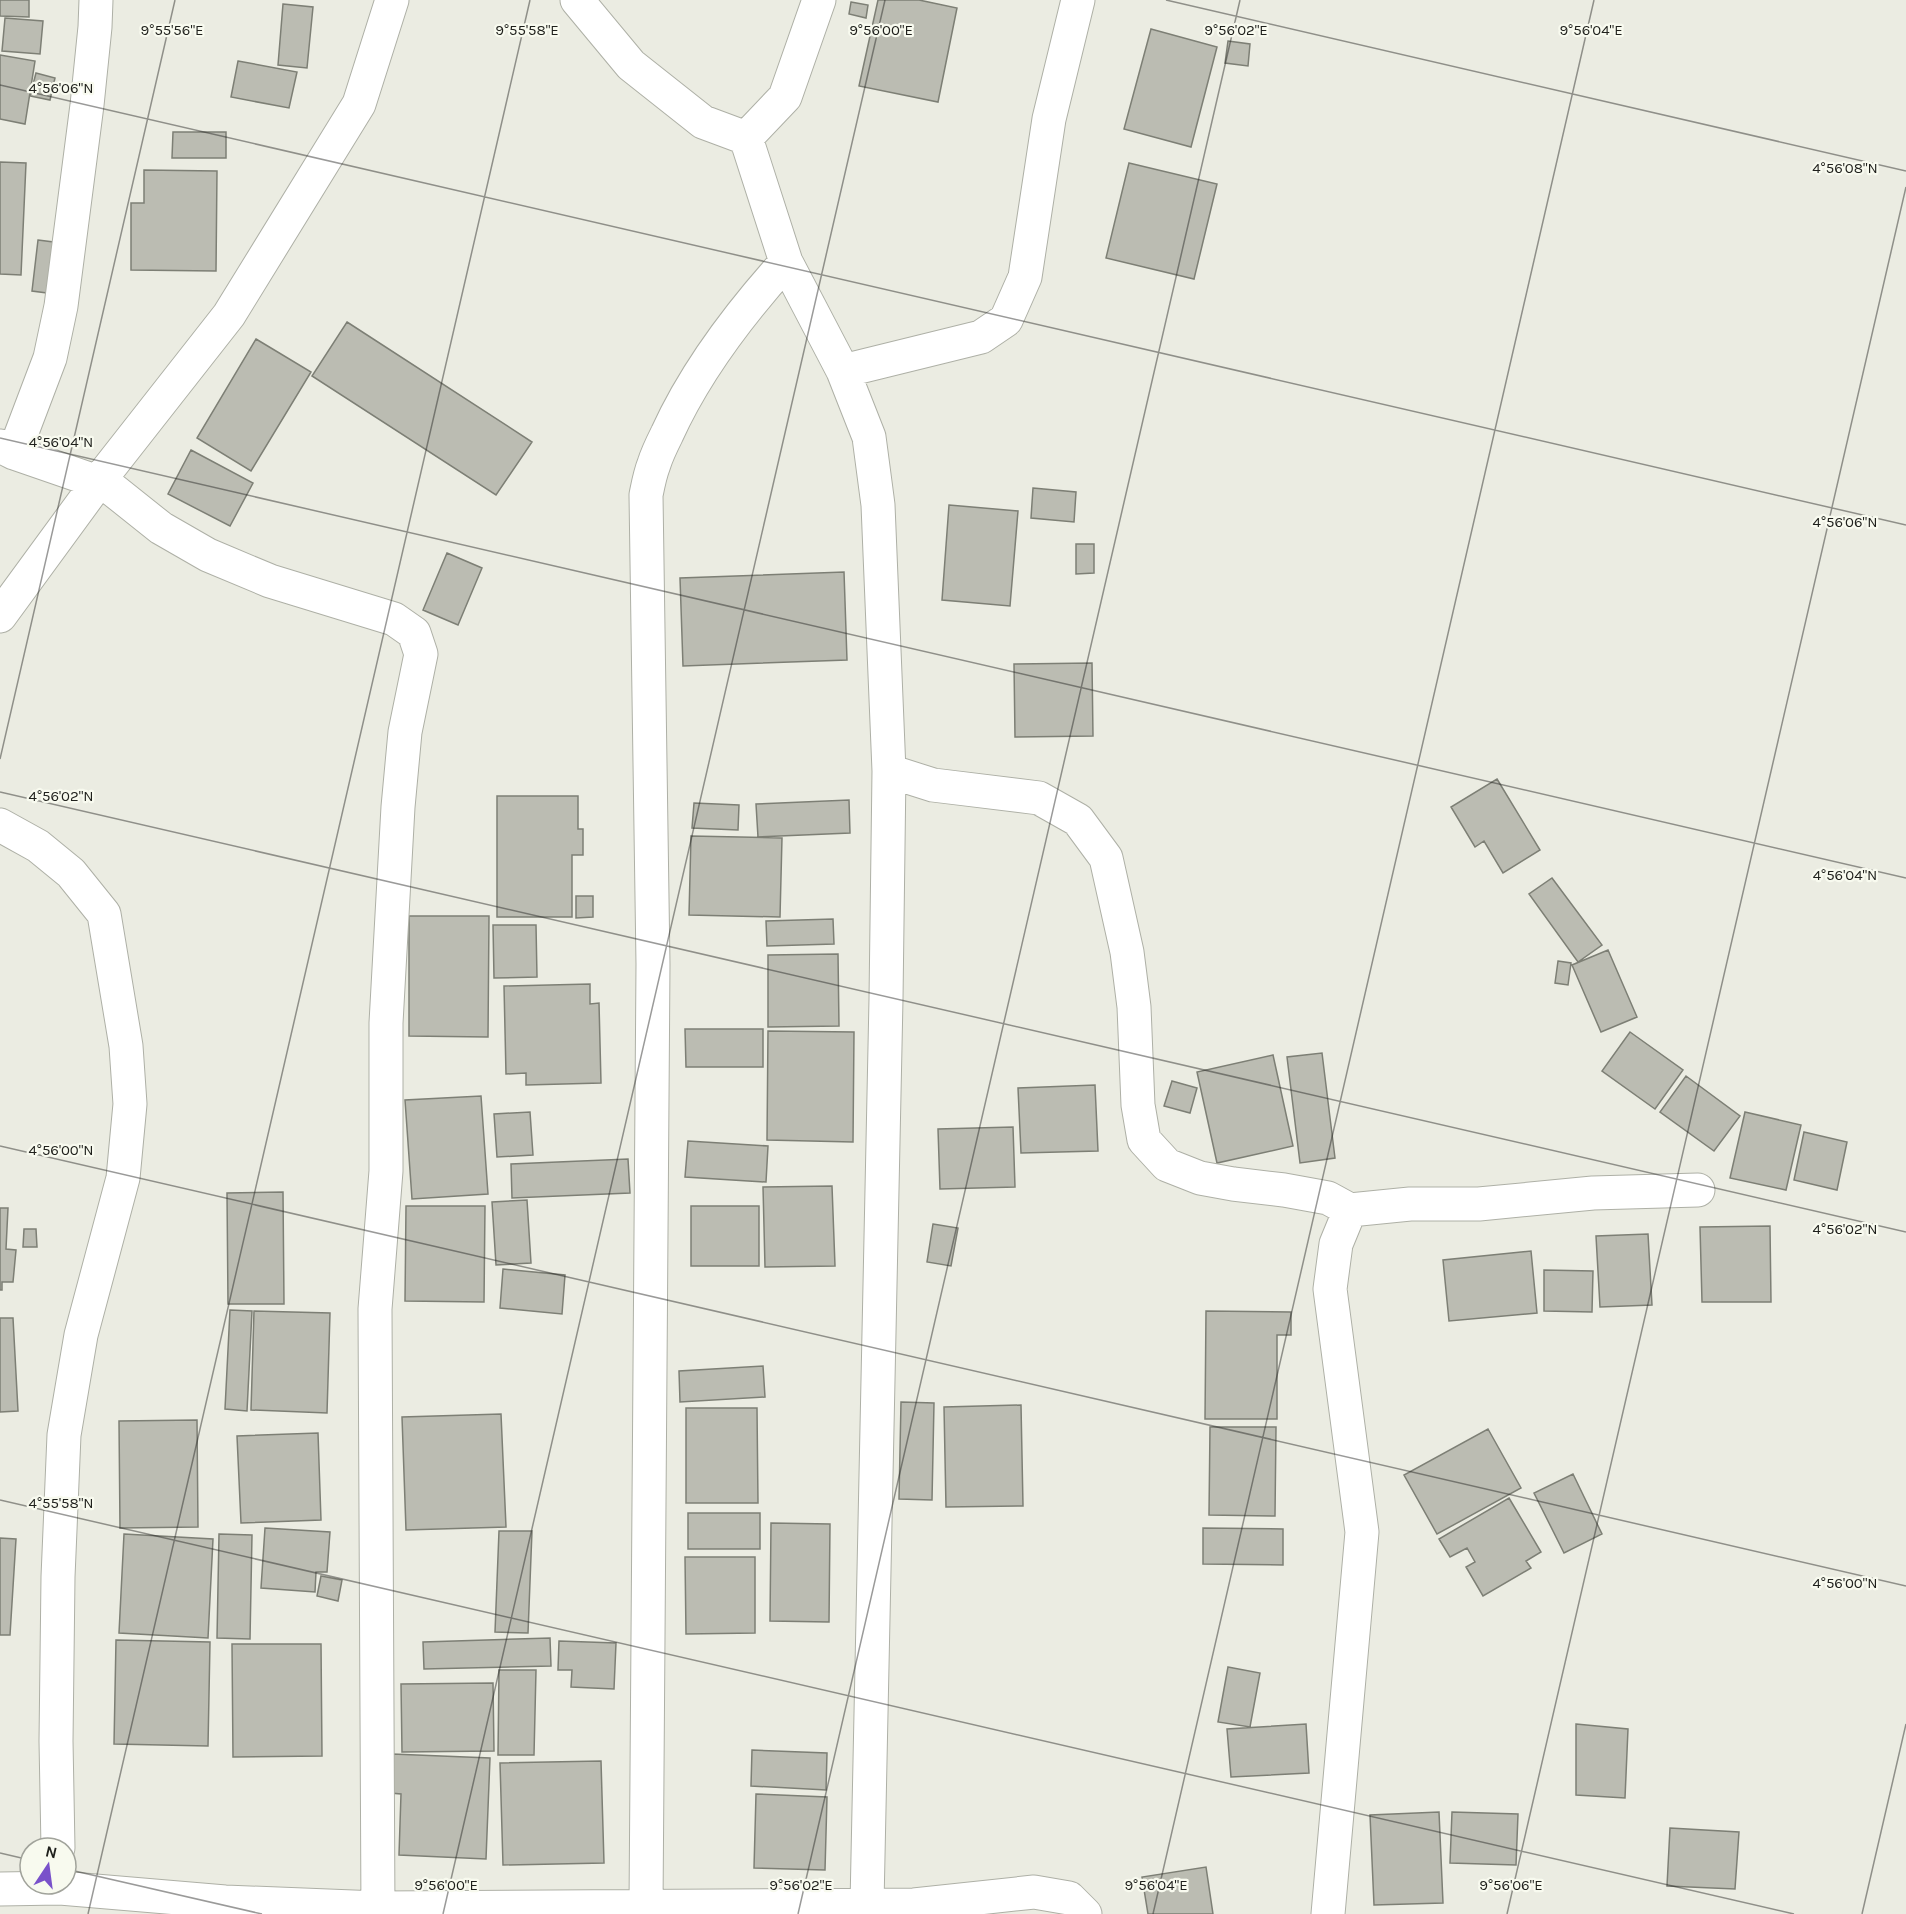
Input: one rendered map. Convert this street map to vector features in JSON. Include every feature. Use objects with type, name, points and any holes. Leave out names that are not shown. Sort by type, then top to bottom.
[{"type":"street","points":[[96,0],[87,105],[61,306],[50,358],[7,450],[112,489],[161,528],[208,555],[270,581],[394,619],[414,633],[421,654],[405,732],[398,807],[386,1023],[386,1171],[375,1309],[378,1911]]},
{"type":"street","points":[[0,616],[98,482],[229,315],[359,104],[392,0]]},
{"type":"street","points":[[577,0],[632,65],[703,122],[746,138]]},
{"type":"street","points":[[746,138],[785,96],[819,0]]},
{"type":"street","points":[[843,371],[981,337],[1006,320],[1025,277],[1049,119],[1078,0]]},
{"type":"street","points":[[746,138],[786,262],[843,371],[869,437],[878,505],[889,771],[870,1909]]},
{"type":"street","points":[[646,1907],[653,964],[646,495],[654,463],[675,416],[698,376],[723,336],[786,262]]},
{"type":"street","points":[[889,771],[933,785],[1039,798],[1078,820],[1106,858],[1126,952],[1134,1007],[1138,1105],[1144,1140],[1167,1165],[1200,1178],[1328,1198],[1350,1210],[1410,1203],[1479,1203],[1593,1193],[1698,1190]]},
{"type":"street","points":[[0,825],[38,846],[71,873],[104,914],[128,1069],[130,1104],[123,1178],[81,1335],[64,1435],[58,1577],[56,1740],[58,1836]]},
{"type":"street","points":[[1328,1914],[1362,1532],[1330,1289],[1336,1244],[1350,1210]]},
{"type":"street","points":[[0,1889],[18,1891]]},
{"type":"street","points":[[78,1896],[378,1911],[646,1907],[870,1909],[1034,1892],[1069,1898],[1085,1914]]},
{"type":"building","points":[[0,0],[29,0],[29,17],[0,16]]},
{"type":"building","points":[[878,0],[919,0],[957,8],[938,102],[859,86]]},
{"type":"building","points":[[851,2],[868,5],[866,18],[849,14]]},
{"type":"building","points":[[283,4],[313,7],[307,68],[278,65]]},
{"type":"building","points":[[5,18],[43,21],[40,54],[2,51]]},
{"type":"building","points":[[1151,29],[1217,47],[1191,147],[1124,129]]},
{"type":"building","points":[[1228,41],[1250,44],[1248,66],[1225,63]]},
{"type":"building","points":[[0,55],[35,61],[25,124],[0,119]]},
{"type":"building","points":[[238,61],[297,72],[289,108],[231,97]]},
{"type":"building","points":[[36,73],[55,78],[50,100],[30,96]]},
{"type":"building","points":[[173,132],[226,132],[226,158],[172,158]]},
{"type":"building","points":[[0,162],[26,163],[21,275],[0,274]]},
{"type":"building","points":[[1129,163],[1217,184],[1194,279],[1106,258]]},
{"type":"building","points":[[144,170],[217,171],[216,271],[131,270],[131,203],[144,203]]},
{"type":"building","points":[[38,240],[69,244],[62,295],[32,291]]},
{"type":"building","points":[[347,322],[532,442],[496,495],[312,376]]},
{"type":"building","points":[[256,339],[311,372],[251,471],[197,438]]},
{"type":"building","points":[[191,450],[253,483],[230,526],[168,494]]},
{"type":"building","points":[[1033,488],[1076,492],[1074,522],[1031,518]]},
{"type":"building","points":[[949,505],[1018,511],[1010,606],[942,600]]},
{"type":"building","points":[[1076,544],[1094,544],[1094,573],[1076,574]]},
{"type":"building","points":[[447,553],[482,568],[458,625],[423,610]]},
{"type":"building","points":[[844,572],[847,660],[683,666],[680,578]]},
{"type":"building","points":[[1092,663],[1093,736],[1015,737],[1014,664]]},
{"type":"building","points":[[1497,779],[1540,850],[1503,873],[1484,841],[1475,847],[1451,807]]},
{"type":"building","points":[[497,796],[578,796],[578,829],[583,829],[583,855],[572,855],[572,917],[497,917]]},
{"type":"building","points":[[849,800],[850,833],[758,837],[756,804]]},
{"type":"building","points":[[694,803],[739,805],[738,830],[692,828]]},
{"type":"building","points":[[691,836],[782,838],[780,917],[689,915]]},
{"type":"building","points":[[1552,878],[1602,945],[1578,962],[1529,894]]},
{"type":"building","points":[[576,896],[593,896],[593,917],[576,918]]},
{"type":"building","points":[[409,916],[489,916],[488,1037],[409,1036]]},
{"type":"building","points":[[833,919],[834,944],[767,946],[766,921]]},
{"type":"building","points":[[493,925],[536,925],[537,977],[494,978]]},
{"type":"building","points":[[1608,950],[1637,1017],[1601,1032],[1572,965]]},
{"type":"building","points":[[838,954],[839,1026],[768,1027],[768,955]]},
{"type":"building","points":[[1558,961],[1571,963],[1568,985],[1555,983]]},
{"type":"building","points":[[590,984],[590,1004],[599,1003],[601,1083],[526,1085],[526,1073],[506,1074],[504,986]]},
{"type":"building","points":[[685,1029],[763,1029],[763,1067],[686,1067]]},
{"type":"building","points":[[768,1031],[854,1032],[853,1142],[767,1140]]},
{"type":"building","points":[[1630,1032],[1683,1070],[1655,1109],[1602,1071]]},
{"type":"building","points":[[1322,1053],[1335,1158],[1300,1163],[1287,1057]]},
{"type":"building","points":[[1273,1055],[1293,1146],[1217,1163],[1197,1072]]},
{"type":"building","points":[[1686,1076],[1740,1116],[1714,1151],[1660,1112]]},
{"type":"building","points":[[1172,1081],[1197,1088],[1190,1113],[1164,1106]]},
{"type":"building","points":[[1095,1085],[1098,1151],[1021,1153],[1018,1088]]},
{"type":"building","points":[[481,1096],[488,1194],[412,1199],[405,1100]]},
{"type":"building","points":[[530,1112],[533,1155],[497,1157],[494,1114]]},
{"type":"building","points":[[1745,1112],[1801,1125],[1786,1190],[1730,1178]]},
{"type":"building","points":[[1013,1127],[1015,1187],[940,1189],[938,1129]]},
{"type":"building","points":[[1804,1132],[1847,1142],[1837,1190],[1794,1180]]},
{"type":"building","points":[[688,1141],[768,1146],[766,1182],[685,1177]]},
{"type":"building","points":[[628,1159],[630,1193],[512,1198],[511,1164]]},
{"type":"building","points":[[832,1186],[835,1266],[765,1267],[763,1187]]},
{"type":"building","points":[[283,1192],[284,1304],[228,1304],[227,1193]]},
{"type":"building","points":[[527,1200],[531,1263],[496,1265],[492,1202]]},
{"type":"building","points":[[406,1206],[485,1206],[484,1302],[405,1301]]},
{"type":"building","points":[[691,1206],[759,1206],[759,1266],[691,1266]]},
{"type":"building","points":[[0,1208],[8,1208],[6,1249],[16,1250],[13,1282],[2,1282],[2,1290],[0,1290]]},
{"type":"building","points":[[933,1224],[958,1228],[951,1266],[927,1262]]},
{"type":"building","points":[[1770,1226],[1771,1302],[1702,1302],[1700,1227]]},
{"type":"building","points":[[24,1229],[36,1229],[37,1247],[23,1247]]},
{"type":"building","points":[[1648,1234],[1652,1305],[1600,1307],[1596,1236]]},
{"type":"building","points":[[1531,1251],[1537,1313],[1449,1321],[1443,1260]]},
{"type":"building","points":[[503,1269],[565,1275],[562,1314],[500,1308]]},
{"type":"building","points":[[1544,1270],[1593,1271],[1592,1312],[1544,1311]]},
{"type":"building","points":[[230,1310],[252,1311],[247,1411],[225,1409]]},
{"type":"building","points":[[254,1311],[330,1313],[327,1413],[251,1410]]},
{"type":"building","points":[[1206,1311],[1291,1312],[1291,1335],[1277,1335],[1277,1419],[1205,1419]]},
{"type":"building","points":[[0,1318],[13,1318],[18,1411],[0,1412]]},
{"type":"building","points":[[763,1366],[765,1397],[680,1402],[679,1371]]},
{"type":"building","points":[[901,1402],[934,1403],[932,1500],[899,1499]]},
{"type":"building","points":[[1021,1405],[1023,1506],[946,1507],[944,1407]]},
{"type":"building","points":[[686,1408],[757,1408],[758,1503],[686,1503]]},
{"type":"building","points":[[501,1414],[506,1527],[406,1530],[402,1417]]},
{"type":"building","points":[[197,1420],[198,1527],[120,1528],[119,1421]]},
{"type":"building","points":[[1210,1427],[1276,1427],[1275,1516],[1209,1515]]},
{"type":"building","points":[[1488,1429],[1521,1488],[1437,1534],[1404,1475]]},
{"type":"building","points":[[318,1433],[321,1520],[241,1523],[237,1436]]},
{"type":"building","points":[[1573,1474],[1602,1534],[1564,1553],[1534,1493]]},
{"type":"building","points":[[1509,1498],[1541,1552],[1526,1561],[1531,1568],[1483,1596],[1466,1567],[1475,1562],[1467,1548],[1450,1557],[1439,1539]]},
{"type":"building","points":[[688,1513],[760,1513],[760,1549],[688,1549]]},
{"type":"building","points":[[771,1523],[830,1524],[829,1622],[770,1621]]},
{"type":"building","points":[[265,1528],[330,1532],[327,1572],[316,1572],[315,1592],[261,1588]]},
{"type":"building","points":[[1203,1528],[1283,1529],[1283,1565],[1203,1564]]},
{"type":"building","points":[[499,1531],[532,1531],[528,1633],[495,1632]]},
{"type":"building","points":[[124,1534],[213,1539],[208,1638],[119,1633]]},
{"type":"building","points":[[219,1534],[252,1535],[250,1639],[217,1638]]},
{"type":"building","points":[[0,1538],[16,1539],[10,1635],[0,1635]]},
{"type":"building","points":[[685,1557],[755,1557],[755,1633],[686,1634]]},
{"type":"building","points":[[321,1576],[342,1580],[338,1601],[317,1596]]},
{"type":"building","points":[[550,1638],[551,1666],[424,1669],[423,1642]]},
{"type":"building","points":[[116,1640],[210,1642],[208,1746],[114,1744]]},
{"type":"building","points":[[559,1641],[616,1643],[614,1689],[571,1687],[572,1670],[558,1670]]},
{"type":"building","points":[[232,1644],[321,1644],[322,1756],[233,1757]]},
{"type":"building","points":[[1228,1667],[1260,1673],[1250,1727],[1218,1722]]},
{"type":"building","points":[[499,1670],[536,1670],[534,1755],[498,1755]]},
{"type":"building","points":[[493,1683],[494,1751],[402,1752],[401,1684]]},
{"type":"building","points":[[1306,1724],[1309,1773],[1231,1777],[1227,1729]]},
{"type":"building","points":[[1576,1724],[1628,1729],[1625,1798],[1576,1795]]},
{"type":"building","points":[[752,1750],[827,1753],[826,1790],[751,1786]]},
{"type":"building","points":[[392,1754],[490,1758],[486,1859],[399,1855],[401,1794],[390,1793]]},
{"type":"building","points":[[601,1761],[604,1863],[503,1865],[500,1763]]},
{"type":"building","points":[[756,1794],[827,1797],[825,1870],[754,1868]]},
{"type":"building","points":[[1439,1812],[1443,1903],[1374,1905],[1370,1815]]},
{"type":"building","points":[[1452,1812],[1518,1814],[1516,1865],[1450,1863]]},
{"type":"building","points":[[1670,1828],[1739,1832],[1735,1889],[1667,1886]]},
{"type":"building","points":[[1206,1867],[1213,1914],[1148,1914],[1142,1877]]}]
